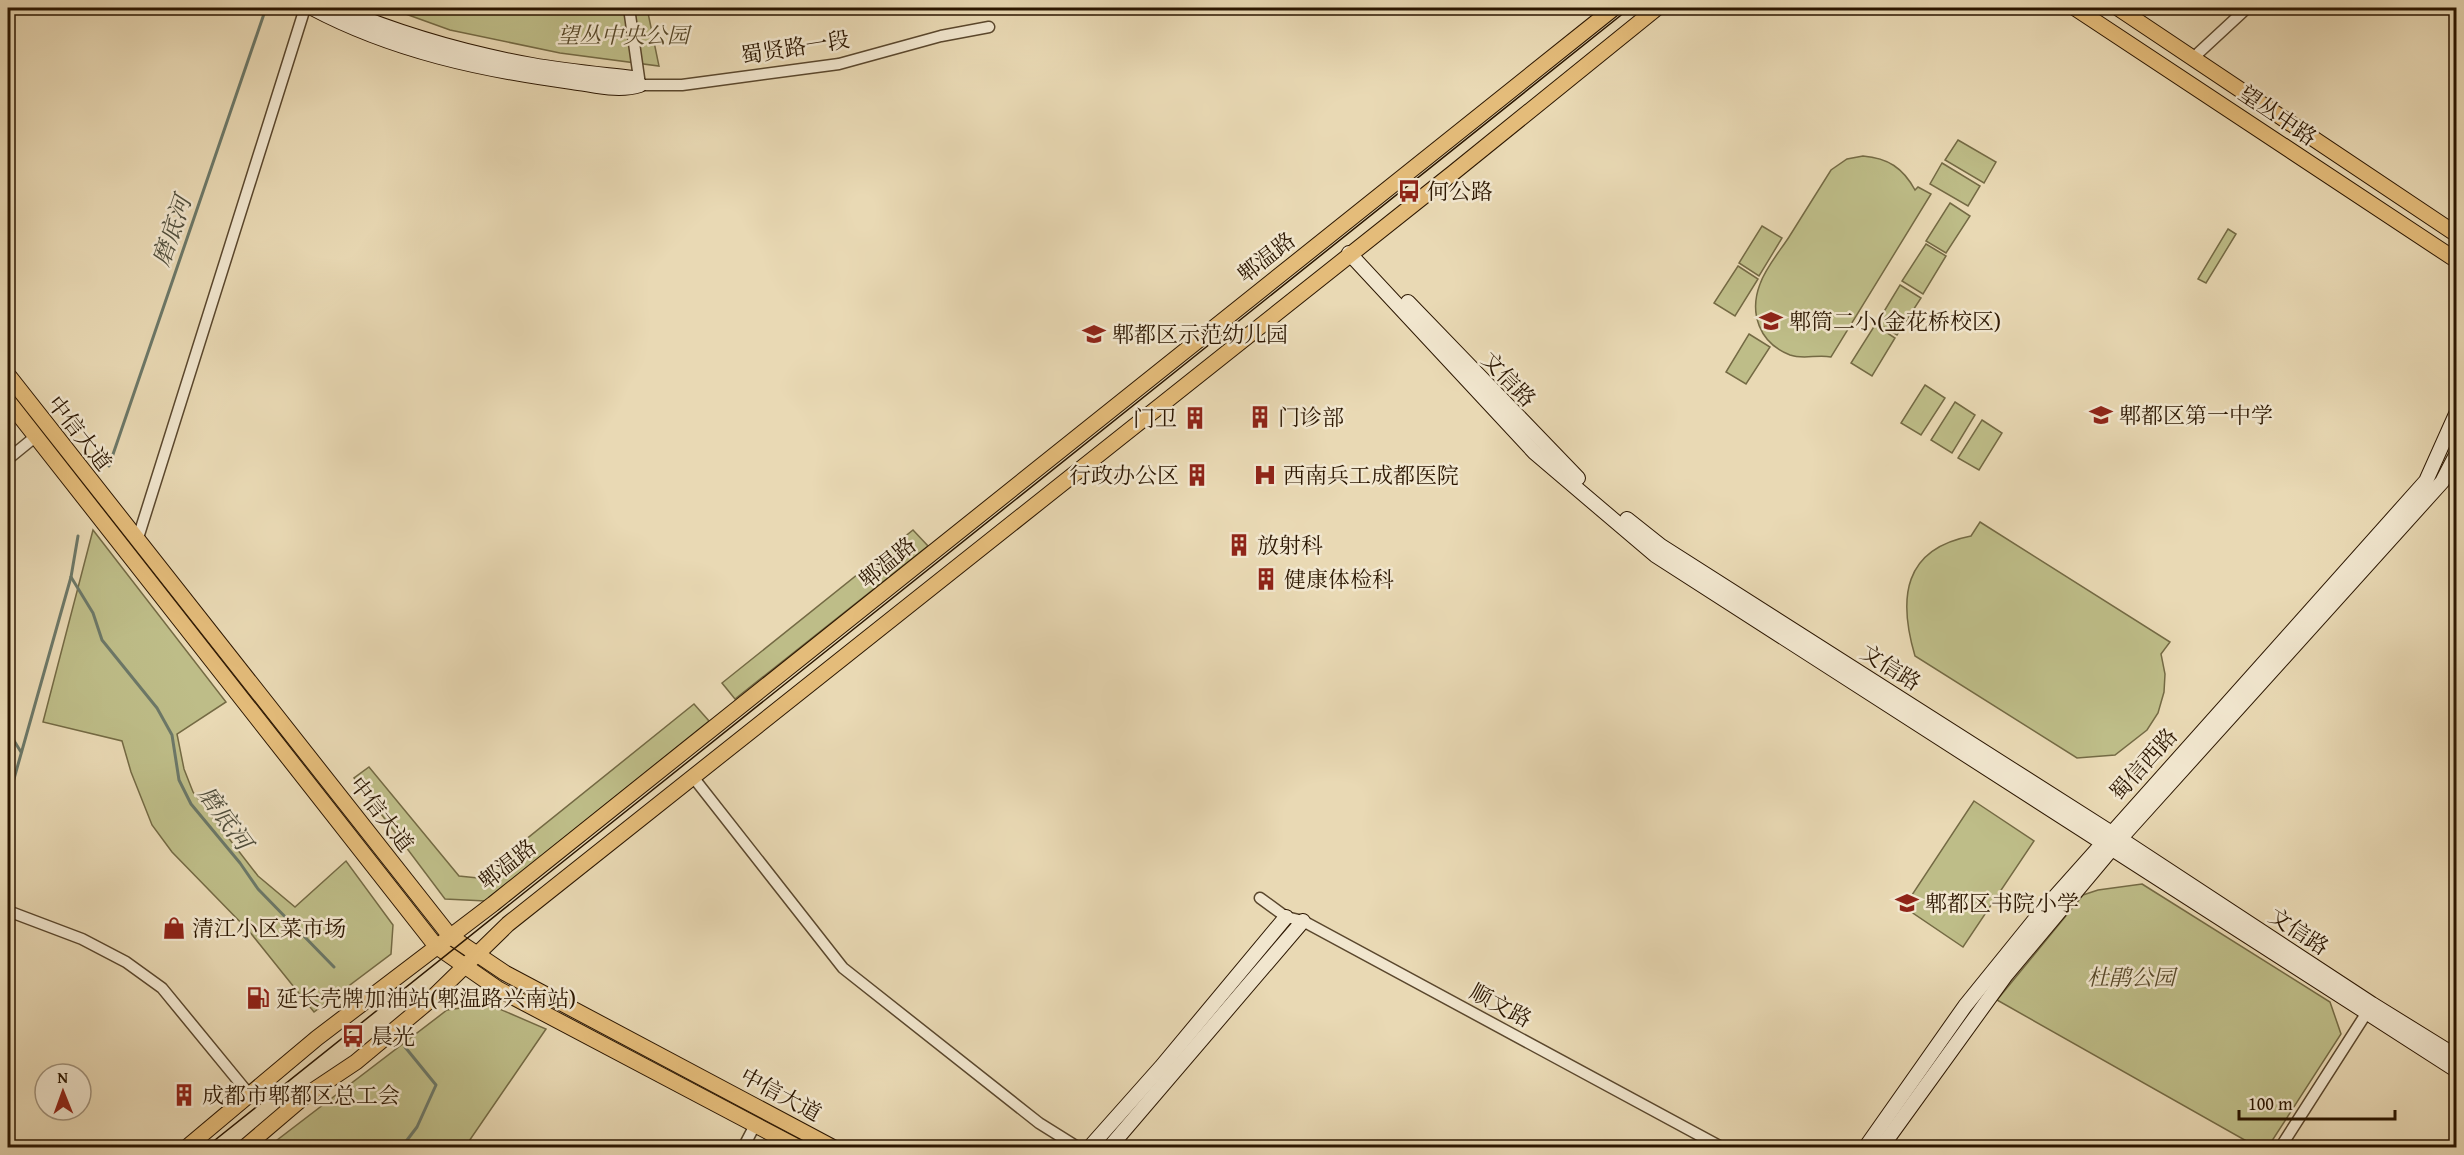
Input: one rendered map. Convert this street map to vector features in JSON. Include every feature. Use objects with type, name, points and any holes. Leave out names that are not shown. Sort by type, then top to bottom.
[{"type":"main road","name":"郫温路","points":[[186,1148],[317,1038],[493,904],[1614,8]]},
{"type":"main road","points":[[244,1148],[305,1096],[356,1062],[428,1002],[508,924],[1657,8]]},
{"type":"main road","name":"望丛中路","points":[[2075,8],[2457,260]]},
{"type":"main road","name":"望丛中路","points":[[2118,8],[2457,234]]},
{"type":"main road","name":"中信大道","points":[[8,375],[450,936],[505,973],[834,1148]]},
{"type":"main road","name":"中信大道","points":[[8,401],[436,946],[498,989],[799,1148]]},
{"type":"street","points":[[137,541],[305,8]]},
{"type":"street","name":"蜀贤路一段","points":[[312,8],[405,48],[456,62],[549,79],[625,89],[640,85],[682,85],[838,64],[942,36],[989,27]]},
{"type":"street","name":"蜀贤路一段","points":[[338,8],[386,28],[456,48],[533,65],[633,78],[640,85]]},
{"type":"street","points":[[629,8],[640,85]]},
{"type":"street","points":[[2193,58],[2247,8]]},
{"type":"street","name":"文信路","points":[[1353,251],[1535,453],[1655,555],[2111,841],[2370,1009],[2457,1056]]},
{"type":"street","name":"蜀信西路","points":[[1864,1148],[1965,1006],[2426,481],[2457,414]]},
{"type":"street","points":[[8,459],[35,437]]},
{"type":"street","name":"蜀信西路","points":[[1881,1148],[2006,975],[2111,841],[2442,482],[2457,455]]},
{"type":"street","points":[[693,777],[843,968],[1039,1123],[1079,1148]]},
{"type":"street","name":"顺文路","points":[[1260,898],[1286,917],[1303,921],[1724,1148]]},
{"type":"street","points":[[8,911],[82,939],[126,962],[162,988],[249,1094]]},
{"type":"street","points":[[1089,1148],[1161,1067],[1286,917]]},
{"type":"street","points":[[1109,1148],[1303,921]]},
{"type":"street","points":[[2280,1148],[2370,1009],[2457,1070]]},
{"type":"street","points":[[742,1148],[755,1125]]},
{"type":"green space","name":"望丛中央公园","points":[[389,8],[647,8],[659,66],[560,53],[450,30]]},
{"type":"green space","points":[[1958,140],[1996,162],[1984,183],[1945,160]]},
{"type":"green space","points":[[1863,156],[1887,162],[1900,170],[1915,190],[1918,187],[1931,194],[1831,357],[1790,355],[1771,343],[1759,326],[1756,306],[1760,284],[1769,265],[1831,170],[1847,159]]},
{"type":"green space","points":[[1942,163],[1980,186],[1968,206],[1930,184]]},
{"type":"green space","points":[[1950,203],[1970,216],[1946,253],[1926,241]]},
{"type":"green space","points":[[1762,226],[1782,238],[1759,276],[1739,263]]},
{"type":"green space","points":[[2228,229],[2236,234],[2206,283],[2198,279]]},
{"type":"green space","points":[[1926,244],[1946,256],[1923,294],[1902,281]]},
{"type":"green space","points":[[1738,266],[1758,279],[1735,316],[1714,303]]},
{"type":"green space","points":[[1900,285],[1921,298],[1897,335],[1877,323]]},
{"type":"green space","points":[[1875,325],[1895,338],[1872,376],[1851,363]]},
{"type":"green space","points":[[1749,334],[1770,347],[1746,384],[1726,372]]},
{"type":"green space","points":[[1925,385],[1945,398],[1921,435],[1901,423]]},
{"type":"green space","points":[[1955,402],[1975,415],[1952,453],[1931,440]]},
{"type":"green space","points":[[1982,420],[2002,433],[1979,470],[1958,458]]},
{"type":"green space","points":[[1980,522],[2170,642],[2161,654],[2165,674],[2164,692],[2158,713],[2147,730],[2115,755],[2077,758],[1915,656],[1907,615],[1907,596],[1911,579],[1919,564],[1931,552],[1948,543],[1971,536]]},
{"type":"green space","points":[[93,530],[226,702],[177,734],[184,769],[193,792],[258,876],[295,907],[346,861],[393,925],[391,954],[314,1012],[249,931],[172,852],[152,825],[131,772],[122,741],[43,722]]},
{"type":"green space","points":[[913,530],[928,546],[735,699],[722,683]]},
{"type":"green space","points":[[694,704],[709,721],[486,901],[445,899],[354,778],[369,767],[459,876],[478,878]]},
{"type":"green space","points":[[1974,801],[2034,841],[1963,947],[1904,907]]},
{"type":"green space","name":"杜鹃公园","points":[[2142,884],[2330,1002],[2341,1034],[2268,1147],[2257,1147],[1997,1000],[2083,895],[2098,890]]},
{"type":"green space","points":[[488,1004],[546,1029],[465,1147],[268,1147],[447,1010]]},
{"type":"waterway","name":"磨底河","points":[[109,466],[266,8]]},
{"type":"waterway","name":"磨底河","points":[[8,800],[71,577],[78,536]]},
{"type":"waterway","name":"磨底河","points":[[71,577],[93,613],[102,640],[157,708],[172,735],[179,780],[191,804],[240,863],[258,889],[334,967]]},
{"type":"waterway","points":[[8,731],[21,752]]},
{"type":"waterway","name":"磨底河","points":[[401,1148],[417,1127],[436,1085],[405,1047]]},
{"type":"tram line","points":[[205,1148],[1630,8]]},
{"type":"place","name":"何公路","points":[[1409,191]]},
{"type":"place","name":"郫筒二小(金花桥校区)","points":[[1771,321]]},
{"type":"place","name":"郫都区示范幼儿园","points":[[1094,334]]},
{"type":"place","name":"郫都区第一中学","points":[[2101,415]]},
{"type":"place","name":"门诊部","points":[[1260,417]]},
{"type":"place","name":"门卫","points":[[1195,418]]},
{"type":"place","name":"行政办公区","points":[[1197,475]]},
{"type":"place","name":"西南兵工成都医院","points":[[1265,475]]},
{"type":"place","name":"放射科","points":[[1239,545]]},
{"type":"place","name":"健康体检科","points":[[1266,579]]},
{"type":"place","name":"郫都区书院小学","points":[[1907,903]]},
{"type":"place","name":"清江小区菜市场","points":[[174,928]]},
{"type":"place","name":"延长壳牌加油站(郫温路兴南站)","points":[[258,998]]},
{"type":"place","name":"晨光","points":[[353,1036]]},
{"type":"place","name":"成都市郫都区总工会","points":[[184,1095]]}]
